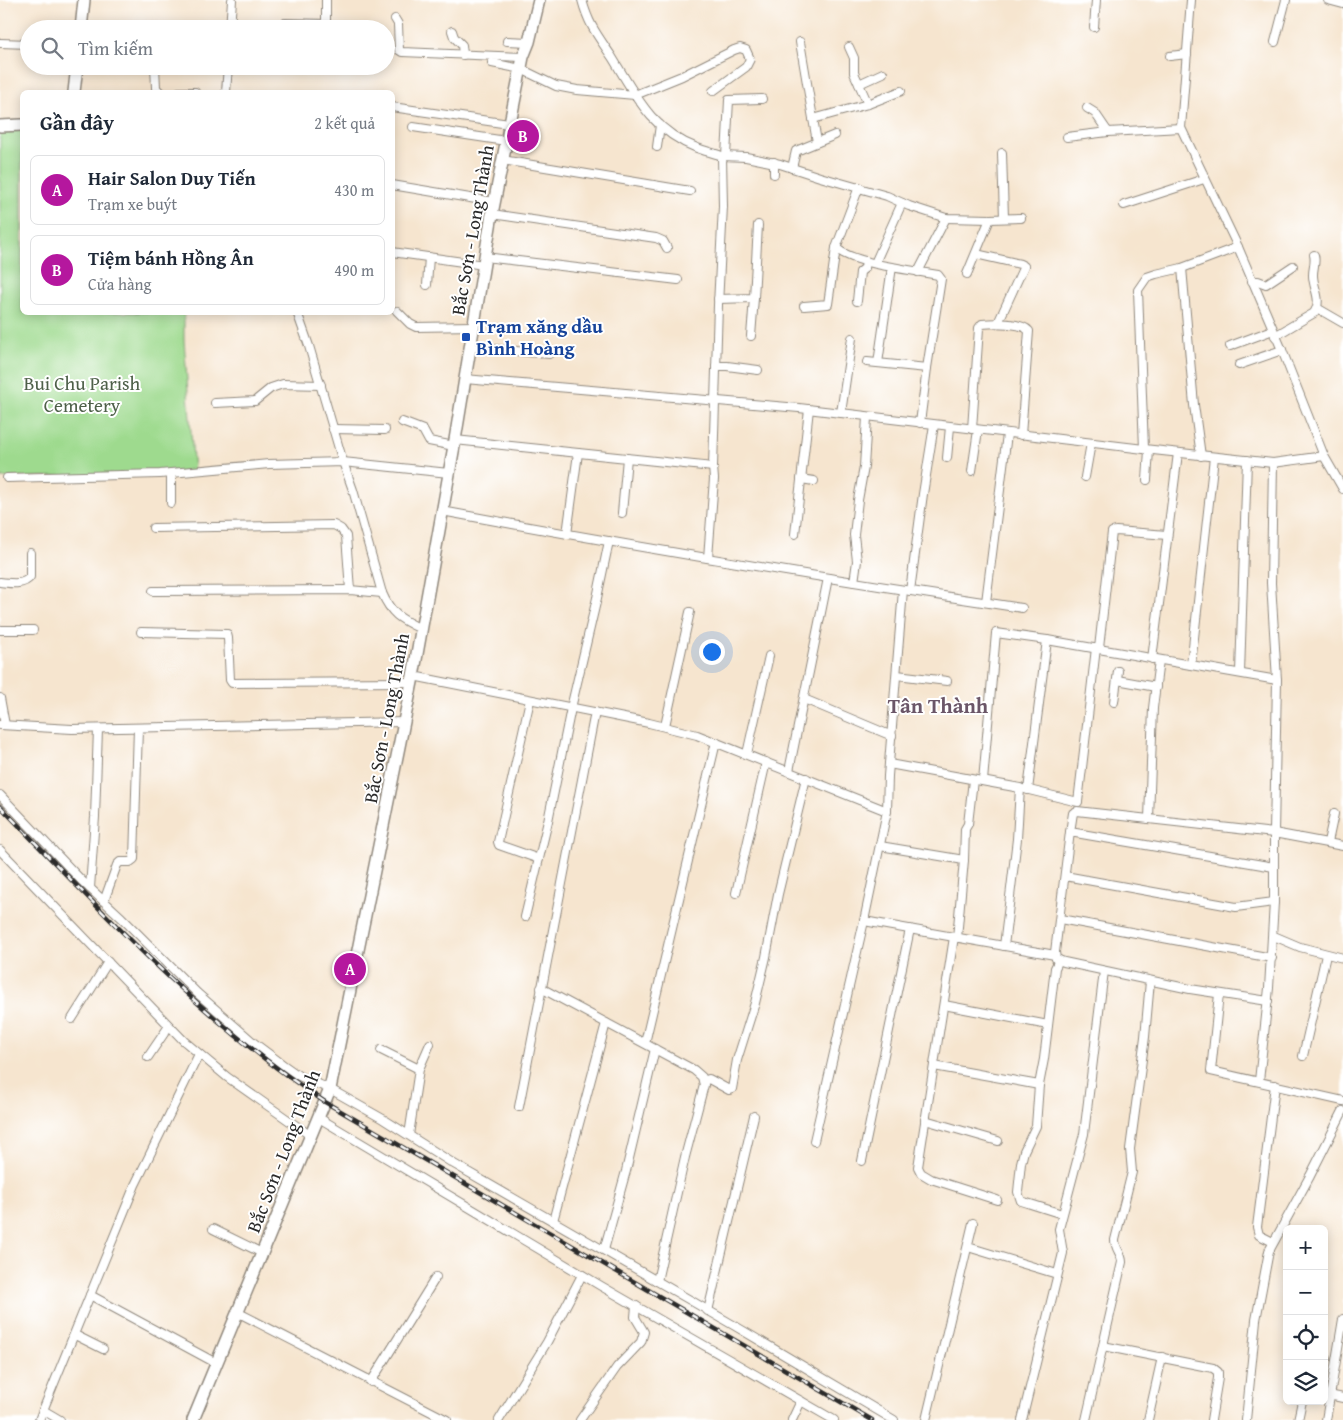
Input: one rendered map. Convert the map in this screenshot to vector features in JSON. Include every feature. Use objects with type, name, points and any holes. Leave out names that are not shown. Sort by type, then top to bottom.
[{"type":"main road","points":[[82,20],[84,0]]},
{"type":"main road","name":"Bắc Sơn - Long Thành","points":[[193,1420],[330,1089],[413,679],[502,160],[523,57],[529,42],[539,0]]},
{"type":"main road","points":[[74,90],[75,75]]},
{"type":"main road","points":[[0,126],[20,125]]},
{"type":"street","points":[[231,20],[232,0]]},
{"type":"street","points":[[326,0],[326,20]]},
{"type":"street","points":[[582,0],[594,33],[646,111],[660,125],[697,148],[724,156],[746,157],[774,162],[820,178],[888,196],[902,203],[946,218],[1021,218]]},
{"type":"street","points":[[1094,27],[1096,0]]},
{"type":"street","points":[[1191,0],[1181,128],[1238,248],[1282,350],[1324,456],[1343,489]]},
{"type":"street","points":[[1275,42],[1286,0]]},
{"type":"street","points":[[1328,0],[1343,4]]},
{"type":"street","points":[[395,19],[398,24],[399,50],[402,52],[523,57]]},
{"type":"street","points":[[452,31],[454,37],[462,45],[463,55]]},
{"type":"street","points":[[507,41],[529,42]]},
{"type":"street","points":[[0,42],[20,43]]},
{"type":"street","points":[[800,42],[817,142]]},
{"type":"street","points":[[849,47],[854,55],[854,73],[868,104]]},
{"type":"street","points":[[492,63],[521,69],[556,86],[577,90],[635,95],[682,76],[734,50],[740,48],[746,50],[750,59],[746,67],[713,91]]},
{"type":"street","points":[[1170,56],[1187,54]]},
{"type":"street","points":[[859,84],[883,73]]},
{"type":"street","points":[[155,75],[156,88],[158,90]]},
{"type":"street","points":[[226,90],[227,75]]},
{"type":"street","points":[[813,119],[868,104],[901,91]]},
{"type":"street","points":[[708,558],[714,479],[718,299],[724,156],[729,100],[762,99]]},
{"type":"street","points":[[395,107],[509,124]]},
{"type":"street","points":[[1087,108],[1095,113],[1108,132]]},
{"type":"street","points":[[657,147],[660,125]]},
{"type":"street","points":[[414,127],[506,141]]},
{"type":"street","points":[[1067,137],[1108,132],[1181,128]]},
{"type":"street","points":[[792,168],[796,151],[835,135]]},
{"type":"street","points":[[1002,153],[1004,218]]},
{"type":"street","points":[[502,160],[690,191]]},
{"type":"street","points":[[774,162],[774,174]]},
{"type":"street","points":[[1124,205],[1204,179]]},
{"type":"street","points":[[395,186],[494,202]]},
{"type":"street","points":[[804,306],[826,305],[829,302],[836,248],[859,187]]},
{"type":"street","points":[[857,301],[860,272],[871,262],[902,203]]},
{"type":"street","points":[[492,214],[656,238],[663,241],[667,248]]},
{"type":"street","points":[[918,272],[946,218]]},
{"type":"street","points":[[967,274],[990,219]]},
{"type":"street","points":[[752,336],[758,225]]},
{"type":"street","points":[[836,248],[845,254],[871,262],[938,275],[941,279],[920,423]]},
{"type":"street","points":[[1147,480],[1138,290],[1147,277],[1182,268],[1238,248]]},
{"type":"street","points":[[395,253],[678,280]]},
{"type":"street","points":[[976,254],[1024,266],[998,323]]},
{"type":"street","points":[[1230,346],[1274,333],[1314,313],[1319,298],[1313,276],[1316,262],[1314,255]]},
{"type":"street","points":[[427,285],[429,257]]},
{"type":"street","points":[[1252,281],[1266,284],[1293,266]]},
{"type":"street","points":[[878,363],[892,267]]},
{"type":"street","points":[[1182,268],[1194,405],[1201,456]]},
{"type":"street","points":[[718,299],[754,298]]},
{"type":"street","points":[[1317,308],[1343,323]]},
{"type":"street","points":[[397,311],[410,324],[416,326],[473,326]]},
{"type":"street","points":[[298,315],[321,384],[343,462],[354,490],[382,593],[388,606],[396,616],[421,629]]},
{"type":"street","points":[[972,471],[979,328],[982,324],[998,323],[1024,327],[1029,332],[1022,435]]},
{"type":"street","points":[[841,414],[852,338]]},
{"type":"street","points":[[470,347],[549,354]]},
{"type":"street","points":[[1239,365],[1282,350]]},
{"type":"street","points":[[867,362],[927,368]]},
{"type":"street","points":[[716,366],[758,370]]},
{"type":"street","points":[[465,380],[808,409],[1007,434],[1273,463],[1324,456]]},
{"type":"street","points":[[215,403],[255,401],[271,388],[282,384],[321,384]]},
{"type":"street","points":[[795,534],[808,409]]},
{"type":"street","points":[[854,582],[857,561],[854,535],[864,467],[867,417]]},
{"type":"street","points":[[402,422],[423,430],[430,441],[578,453],[713,467]]},
{"type":"street","points":[[814,1141],[880,846],[886,810],[896,675],[907,591],[934,425]]},
{"type":"street","points":[[946,458],[950,427]]},
{"type":"street","points":[[333,429],[385,430]]},
{"type":"street","points":[[986,602],[1007,434]]},
{"type":"street","points":[[1085,477],[1090,443]]},
{"type":"street","points":[[567,534],[578,453]]},
{"type":"street","points":[[1150,819],[1150,773],[1156,687],[1155,659],[1167,535],[1178,453]]},
{"type":"street","points":[[1190,665],[1214,457]]},
{"type":"street","points":[[622,513],[627,458]]},
{"type":"street","points":[[1240,673],[1247,460]]},
{"type":"street","points":[[6,478],[171,473],[268,464],[343,462],[449,473]]},
{"type":"street","points":[[1259,1082],[1274,936],[1277,680],[1271,583],[1273,463]]},
{"type":"street","points":[[171,473],[171,503]]},
{"type":"street","points":[[714,479],[723,480]]},
{"type":"street","points":[[801,479],[814,480]]},
{"type":"street","points":[[442,511],[708,558],[1022,608]]},
{"type":"street","points":[[153,528],[334,524],[341,528],[346,536],[350,590]]},
{"type":"street","points":[[1062,1214],[1022,1201],[1018,1196],[1024,1151],[1036,1126],[1039,1085],[1057,958],[1070,832],[1073,813],[1078,806],[1112,532],[1167,535]]},
{"type":"street","points":[[525,917],[609,541]]},
{"type":"street","points":[[0,582],[21,583],[28,580],[30,577],[30,553]]},
{"type":"street","points":[[789,771],[828,578]]},
{"type":"street","points":[[153,591],[350,590],[382,593]]},
{"type":"street","points":[[664,726],[690,612]]},
{"type":"street","points":[[0,630],[33,630]]},
{"type":"street","points":[[141,632],[227,634],[230,680],[232,683],[413,679],[664,726],[716,742],[886,810]]},
{"type":"street","points":[[983,781],[996,633],[1097,648],[1277,680]]},
{"type":"street","points":[[1004,946],[1024,789],[1047,640]]},
{"type":"street","points":[[747,754],[768,656]]},
{"type":"street","points":[[1114,702],[1118,671]]},
{"type":"street","points":[[896,675],[947,681]]},
{"type":"street","points":[[1116,680],[1156,687]]},
{"type":"street","points":[[0,698],[2,725],[98,729],[404,722]]},
{"type":"street","points":[[804,699],[892,736]]},
{"type":"street","points":[[530,700],[498,842],[499,845],[506,848],[539,859]]},
{"type":"street","points":[[519,1107],[595,712]]},
{"type":"street","points":[[104,901],[117,865],[120,862],[130,862],[134,859],[138,728]]},
{"type":"street","points":[[90,888],[98,729]]},
{"type":"street","points":[[645,1044],[716,742]]},
{"type":"street","points":[[736,893],[766,762]]},
{"type":"street","points":[[889,764],[1024,789],[1078,806],[1150,819],[1274,833],[1343,846]]},
{"type":"street","points":[[704,1081],[709,1079],[729,1090],[732,1089],[737,1060],[760,984],[778,894],[806,778]]},
{"type":"street","points":[[973,780],[967,827],[965,829],[964,860],[956,938],[918,1166],[921,1173],[931,1179],[996,1200]]},
{"type":"street","points":[[0,795],[90,888],[197,993],[254,1043],[299,1076],[330,1089],[409,1135],[454,1164],[894,1420]]},
{"type":"street","points":[[1328,842],[1334,814]]},
{"type":"street","points":[[1070,832],[1274,867]]},
{"type":"street","points":[[880,846],[964,860]]},
{"type":"street","points":[[0,850],[169,1026],[199,1054],[246,1092],[311,1136]]},
{"type":"street","points":[[1065,876],[1236,907],[1274,902]]},
{"type":"street","points":[[1060,919],[1272,958]]},
{"type":"street","points":[[864,921],[1004,946],[1104,971],[1220,994],[1268,1001]]},
{"type":"street","points":[[862,1162],[910,929]]},
{"type":"street","points":[[1274,936],[1326,955],[1343,958]]},
{"type":"street","points":[[1303,1056],[1326,955]]},
{"type":"street","points":[[72,1019],[108,962]]},
{"type":"street","points":[[1022,1420],[1063,1253],[1058,1235],[1083,1140],[1104,971]]},
{"type":"street","points":[[1086,1420],[1122,1262],[1116,1247],[1116,1240],[1132,1172],[1130,1149],[1150,980]]},
{"type":"street","points":[[541,988],[694,1070],[704,1081],[657,1281]]},
{"type":"street","points":[[1220,994],[1211,1071],[1343,1101]]},
{"type":"street","points":[[944,1005],[1048,1025]]},
{"type":"street","points":[[553,1221],[606,1023]]},
{"type":"street","points":[[148,1057],[169,1026]]},
{"type":"street","points":[[409,1135],[419,1069],[430,1044]]},
{"type":"street","points":[[604,1250],[626,1170],[655,1049]]},
{"type":"street","points":[[381,1050],[419,1069]]},
{"type":"street","points":[[39,1420],[135,1185],[199,1054]]},
{"type":"street","points":[[934,1066],[1039,1085]]},
{"type":"street","points":[[1273,1242],[1259,1235],[1257,1227],[1275,1085]]},
{"type":"street","points":[[1246,1420],[1256,1320],[1268,1256],[1273,1242],[1310,1176],[1343,1111]]},
{"type":"street","points":[[708,1311],[754,1116]]},
{"type":"street","points":[[319,1118],[582,1275],[834,1420]]},
{"type":"street","points":[[925,1120],[998,1141]]},
{"type":"street","points":[[926,1420],[973,1223]]},
{"type":"street","points":[[213,1229],[262,1253]]},
{"type":"street","points":[[968,1247],[1057,1274]]},
{"type":"street","points":[[500,1420],[547,1342],[582,1275]]},
{"type":"street","points":[[371,1382],[436,1277]]},
{"type":"street","points":[[90,1295],[216,1363]]},
{"type":"street","points":[[580,1420],[617,1367],[641,1342],[644,1332],[635,1317],[636,1306]]},
{"type":"street","points":[[237,1312],[447,1420]]},
{"type":"street","points":[[1328,1389],[1343,1319]]},
{"type":"street","points":[[75,1335],[103,1349]]},
{"type":"street","points":[[1103,1346],[1217,1370],[1218,1385],[1211,1420]]},
{"type":"street","points":[[1148,1420],[1162,1357]]},
{"type":"street","points":[[1328,1394],[1343,1398]]},
{"type":"street","points":[[792,1420],[801,1401]]},
{"type":"street","points":[[1298,1420],[1301,1405]]},
{"type":"street","points":[[1326,1420],[1327,1405]]},
{"type":"street","points":[[43,1410],[60,1420]]},
{"type":"green space","name":"Bui Chu Parish Cemetery","points":[[20,125],[20,315],[184,315],[184,340],[194,472],[0,478],[0,126]]},
{"type":"railway","points":[[0,806],[115,925],[195,1001],[280,1070],[325,1102],[872,1420]]},
{"type":"place","name":"Tiệm bánh Hồng Ân","points":[[523,136]]},
{"type":"place","name":"Trạm xăng dầu Bình Hoàng","points":[[466,337]]},
{"type":"place","name":"Hair Salon Duy Tiến","points":[[350,969]]},
{"type":"district","name":"Tân Thành","points":[[938,706]]}]
